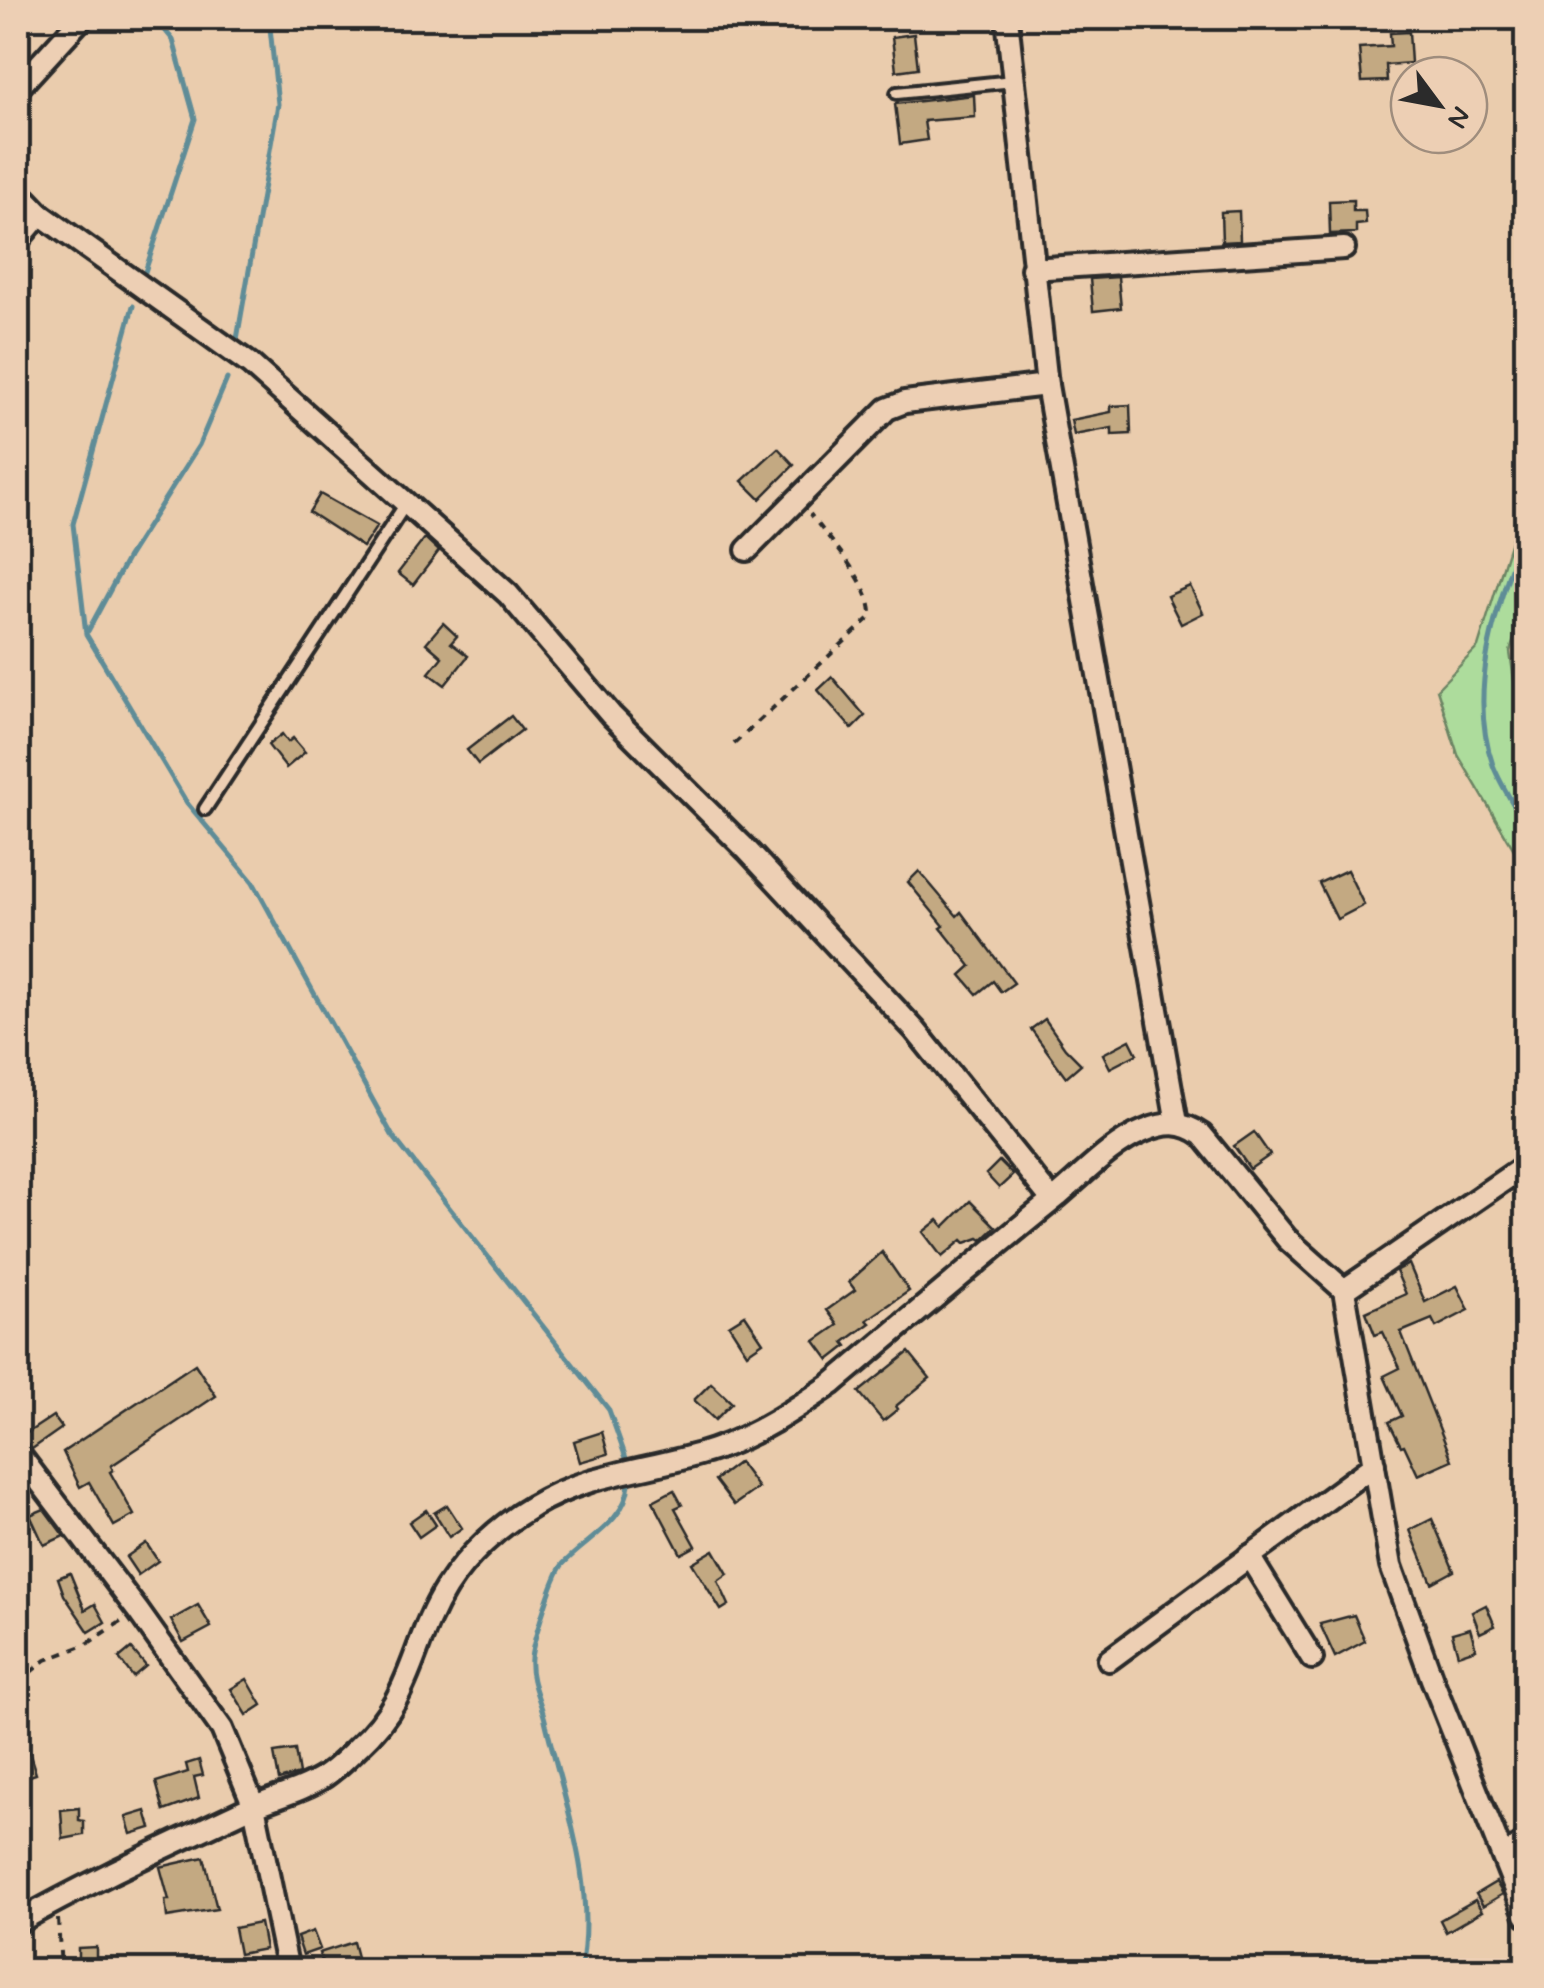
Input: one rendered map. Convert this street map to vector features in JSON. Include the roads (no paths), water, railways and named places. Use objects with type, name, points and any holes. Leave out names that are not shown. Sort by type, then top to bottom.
[{"type":"street","points":[[18,88],[82,18]]},
{"type":"street","points":[[1007,18],[1047,385],[1177,1122]]},
{"type":"street","points":[[18,191],[40,214],[250,364],[508,594],[611,715],[747,850],[915,1030],[1052,1200]]},
{"type":"street","points":[[18,240],[40,214]]},
{"type":"street","points":[[1032,269],[1344,248]]},
{"type":"street","points":[[747,550],[887,409],[905,402],[1047,385]]},
{"type":"street","points":[[18,1922],[254,1806],[325,1777],[386,1718],[404,1690],[444,1591],[463,1565],[532,1506],[592,1479],[712,1450],[772,1424],[832,1384],[1132,1138],[1177,1122],[1202,1134],[1288,1239],[1344,1290],[1392,1566],[1432,1679],[1526,1915]]},
{"type":"street","points":[[1344,1290],[1526,1165]]},
{"type":"street","points":[[18,1453],[138,1610],[222,1729],[254,1806],[288,1970]]},
{"type":"street","points":[[1109,1660],[1374,1464]]},
{"type":"street","points":[[1249,1556],[1312,1658]]},
{"type":"street","points":[[1504,1856],[1526,1842]]},
{"type":"lane","points":[[896,93],[1013,81]]},
{"type":"lane","points":[[204,808],[405,505]]},
{"type":"waterway","points":[[142,281],[195,119],[173,40],[155,18]]},
{"type":"waterway","points":[[236,345],[278,104],[269,18]]},
{"type":"waterway","points":[[133,306],[73,524],[86,634],[187,803],[253,882],[392,1135],[609,1410],[626,1458]]},
{"type":"waterway","points":[[88,631],[128,557],[199,445],[227,379]]},
{"type":"waterway","points":[[1526,524],[1497,612],[1483,704],[1485,735],[1493,765],[1526,826]]},
{"type":"waterway","points":[[581,1970],[585,1938],[582,1876],[531,1658],[559,1571],[613,1519],[621,1509],[629,1484]]}]
